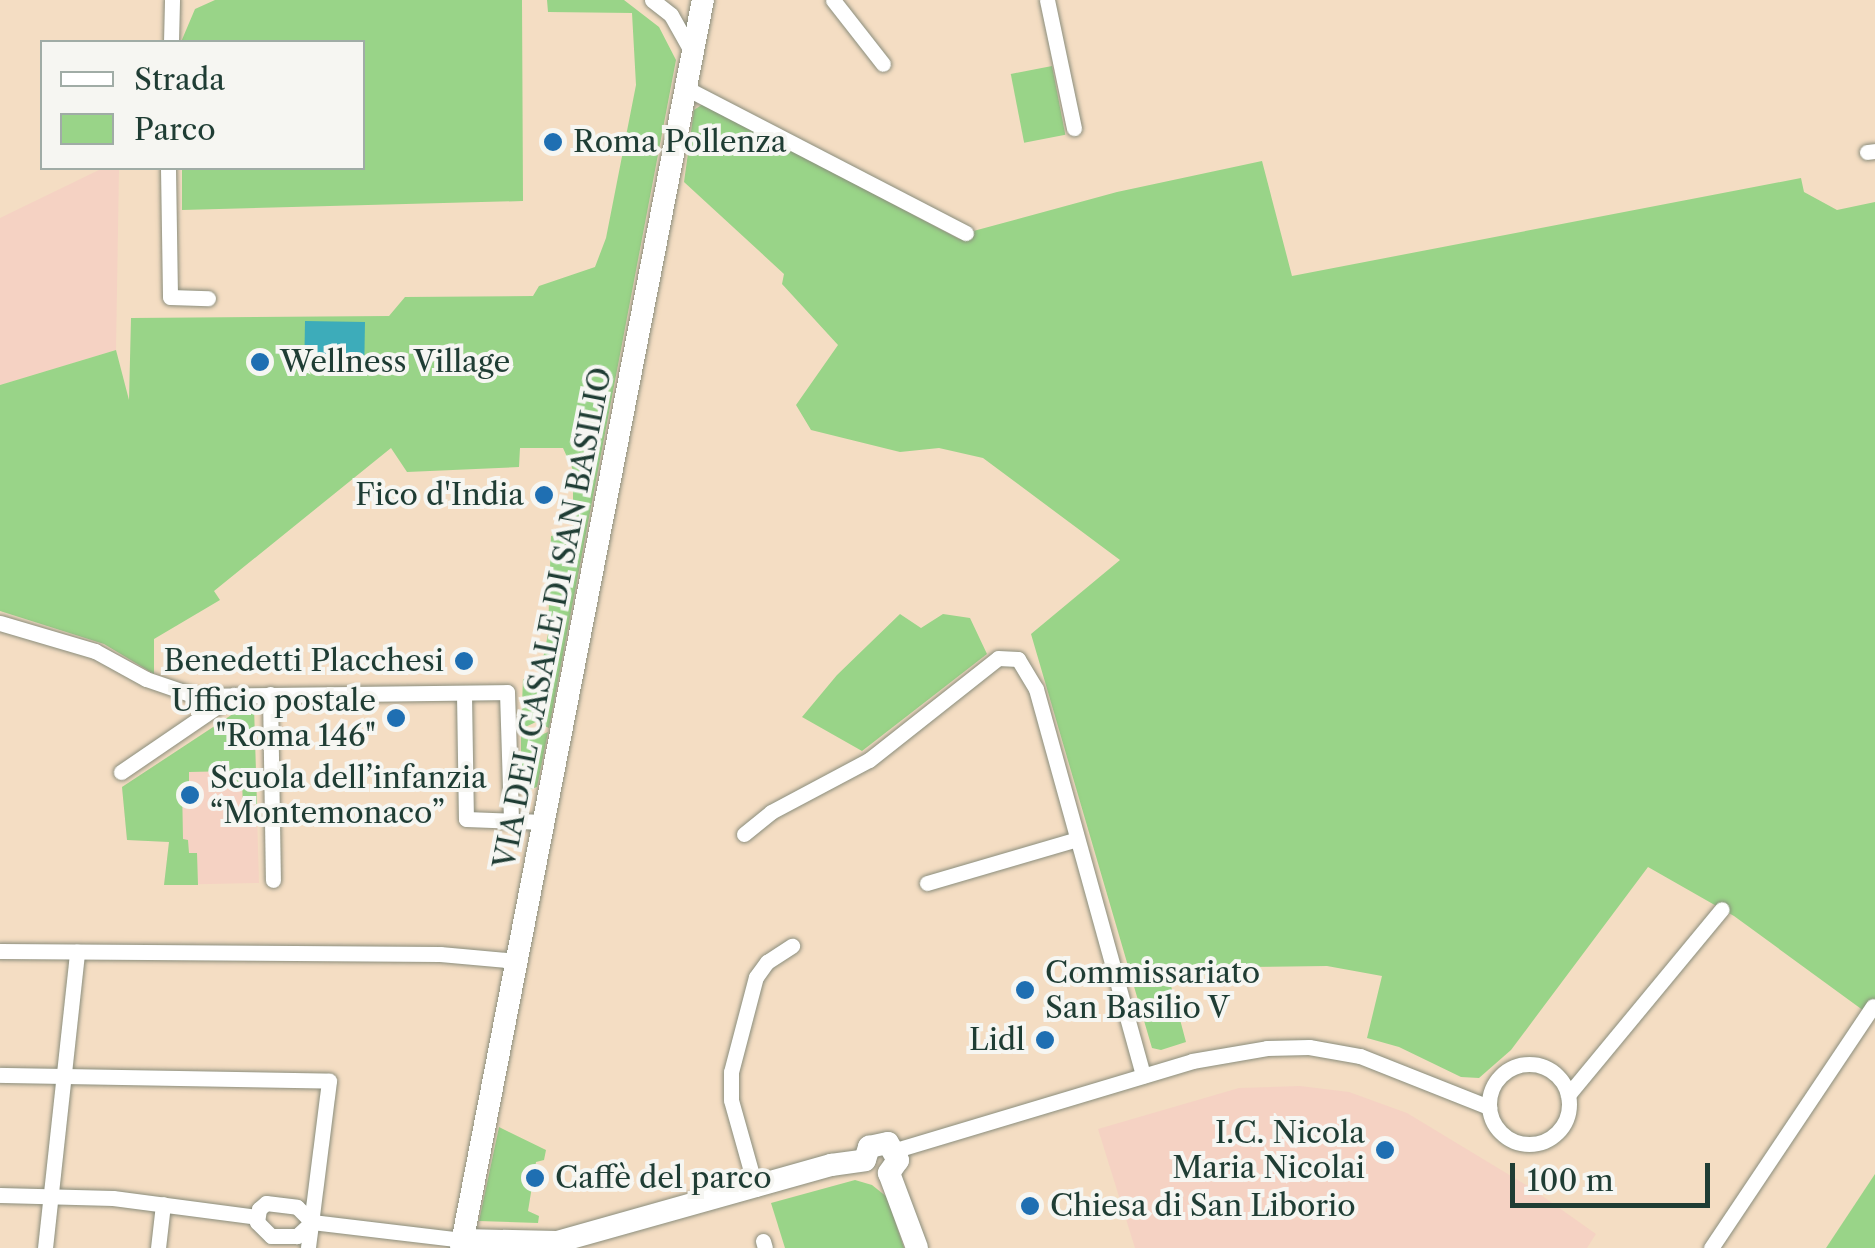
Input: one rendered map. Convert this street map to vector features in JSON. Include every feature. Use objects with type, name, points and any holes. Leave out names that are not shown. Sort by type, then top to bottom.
[{"type":"street","points":[[171,40],[172,0]]},
{"type":"street","points":[[652,0],[672,16],[694,56]]},
{"type":"street","name":"VIA DEL CASALE DI SAN BASILIO","points":[[462,1244],[703,0]]},
{"type":"street","points":[[832,0],[883,64]]},
{"type":"street","points":[[1047,0],[1074,128]]},
{"type":"street","points":[[688,89],[966,233]]},
{"type":"street","points":[[168,170],[170,298],[208,298]]},
{"type":"street","points":[[0,623],[106,656],[166,688],[196,696],[507,692],[511,820]]},
{"type":"street","points":[[744,834],[771,812],[869,760],[1007,655],[1024,662],[1034,681],[1143,1075]]},
{"type":"street","points":[[270,694],[273,880]]},
{"type":"street","points":[[464,694],[466,819],[544,822]]},
{"type":"street","points":[[121,772],[234,695]]},
{"type":"street","points":[[926,883],[1077,839]]},
{"type":"street","points":[[1568,1094],[1554,1073],[1542,1067],[1516,1066],[1496,1082],[1490,1107],[1500,1131],[1522,1144],[1536,1144],[1558,1132],[1566,1120],[1568,1094],[1722,909]]},
{"type":"street","points":[[756,1189],[731,1100],[731,1072],[756,977],[767,962],[792,946]]},
{"type":"street","points":[[0,952],[440,954],[517,961]]},
{"type":"street","points":[[45,1248],[78,952]]},
{"type":"street","points":[[1711,1248],[1873,1006]]},
{"type":"street","points":[[312,1222],[302,1233],[284,1238],[263,1232],[257,1217],[262,1206],[274,1202],[302,1210],[312,1222],[462,1244],[557,1242],[830,1166],[865,1160],[875,1174],[893,1162],[1143,1075],[1234,1052],[1320,1048],[1384,1064],[1490,1107]]},
{"type":"street","points":[[0,1075],[329,1081],[308,1248]]},
{"type":"street","points":[[893,1162],[917,1248]]},
{"type":"street","points":[[0,1195],[163,1204],[257,1217]]},
{"type":"street","points":[[158,1248],[163,1204]]},
{"type":"shaded area","points":[[99,170],[119,170],[116,350],[0,385],[0,218]]},
{"type":"shaded area","name":"Scuola dell’infanzia “Montemonaco”","points":[[254,707],[259,883],[164,885],[169,842],[127,840],[122,787],[242,708]]},
{"type":"shaded area","points":[[1300,1086],[1349,1092],[1407,1113],[1531,1188],[1596,1234],[1587,1248],[1135,1248],[1098,1129],[1239,1088]]},
{"type":"green space","points":[[215,0],[522,0],[523,201],[182,210],[182,170],[365,170],[365,40],[182,40],[195,9]]},
{"type":"green space","points":[[547,0],[624,0],[659,27],[676,60],[549,728],[536,722],[521,729],[523,679],[539,678],[548,634],[551,536],[573,531],[573,470],[563,448],[520,448],[519,467],[407,472],[391,448],[214,591],[220,600],[154,639],[154,674],[104,644],[0,611],[0,385],[116,350],[129,400],[131,318],[389,316],[405,297],[533,296],[539,286],[595,267],[606,238],[636,85],[632,13],[548,12]]},
{"type":"green space","points":[[1052,66],[1065,135],[1024,143],[1011,74]]},
{"type":"green space","points":[[703,104],[959,239],[966,233],[1117,192],[1262,161],[1292,276],[1801,178],[1804,192],[1837,210],[1875,202],[1875,1019],[1734,916],[1648,867],[1511,1050],[1479,1078],[1461,1077],[1399,1047],[1367,1038],[1382,976],[1327,966],[1243,967],[1170,982],[1186,1042],[1161,1050],[1152,1048],[1031,634],[1120,560],[983,458],[939,448],[900,452],[811,430],[796,405],[838,345],[782,284],[784,274],[684,182],[694,110]]},
{"type":"green space","points":[[900,614],[921,628],[943,614],[970,618],[987,654],[862,751],[802,717],[837,675]]},
{"type":"green space","points":[[254,707],[257,804],[243,805],[242,783],[234,783],[233,771],[189,772],[189,783],[182,784],[183,839],[188,840],[189,853],[197,853],[198,885],[164,885],[169,842],[127,840],[122,787],[242,708]]},
{"type":"green space","points":[[521,732],[534,738],[548,732],[537,787],[528,790],[521,785]]},
{"type":"green space","points":[[499,1127],[546,1150],[544,1160],[536,1162],[528,1211],[539,1216],[538,1223],[479,1221]]},
{"type":"green space","points":[[1875,1174],[1875,1248],[1826,1248]]},
{"type":"green space","points":[[855,1180],[872,1185],[887,1197],[904,1248],[785,1248],[771,1203]]},
{"type":"water","points":[[305,321],[365,322],[364,355],[304,354]]},
{"type":"place","name":"Roma Pollenza","points":[[553,142]]},
{"type":"place","name":"Wellness Village","points":[[260,362]]},
{"type":"place","name":"Fico d'India","points":[[544,495]]},
{"type":"place","name":"Benedetti Placchesi","points":[[464,661]]},
{"type":"place","name":"Ufficio postale \"Roma 146\"","points":[[396,718]]},
{"type":"place","name":"Scuola dell’infanzia “Montemonaco”","points":[[190,795]]},
{"type":"place","name":"Commissariato San Basilio V","points":[[1025,990]]},
{"type":"place","name":"Lidl","points":[[1045,1040]]},
{"type":"place","name":"I.C. Nicola Maria Nicolai","points":[[1385,1150]]},
{"type":"place","name":"Caffè del parco","points":[[535,1178]]},
{"type":"place","name":"Chiesa di San Liborio","points":[[1030,1206]]}]
